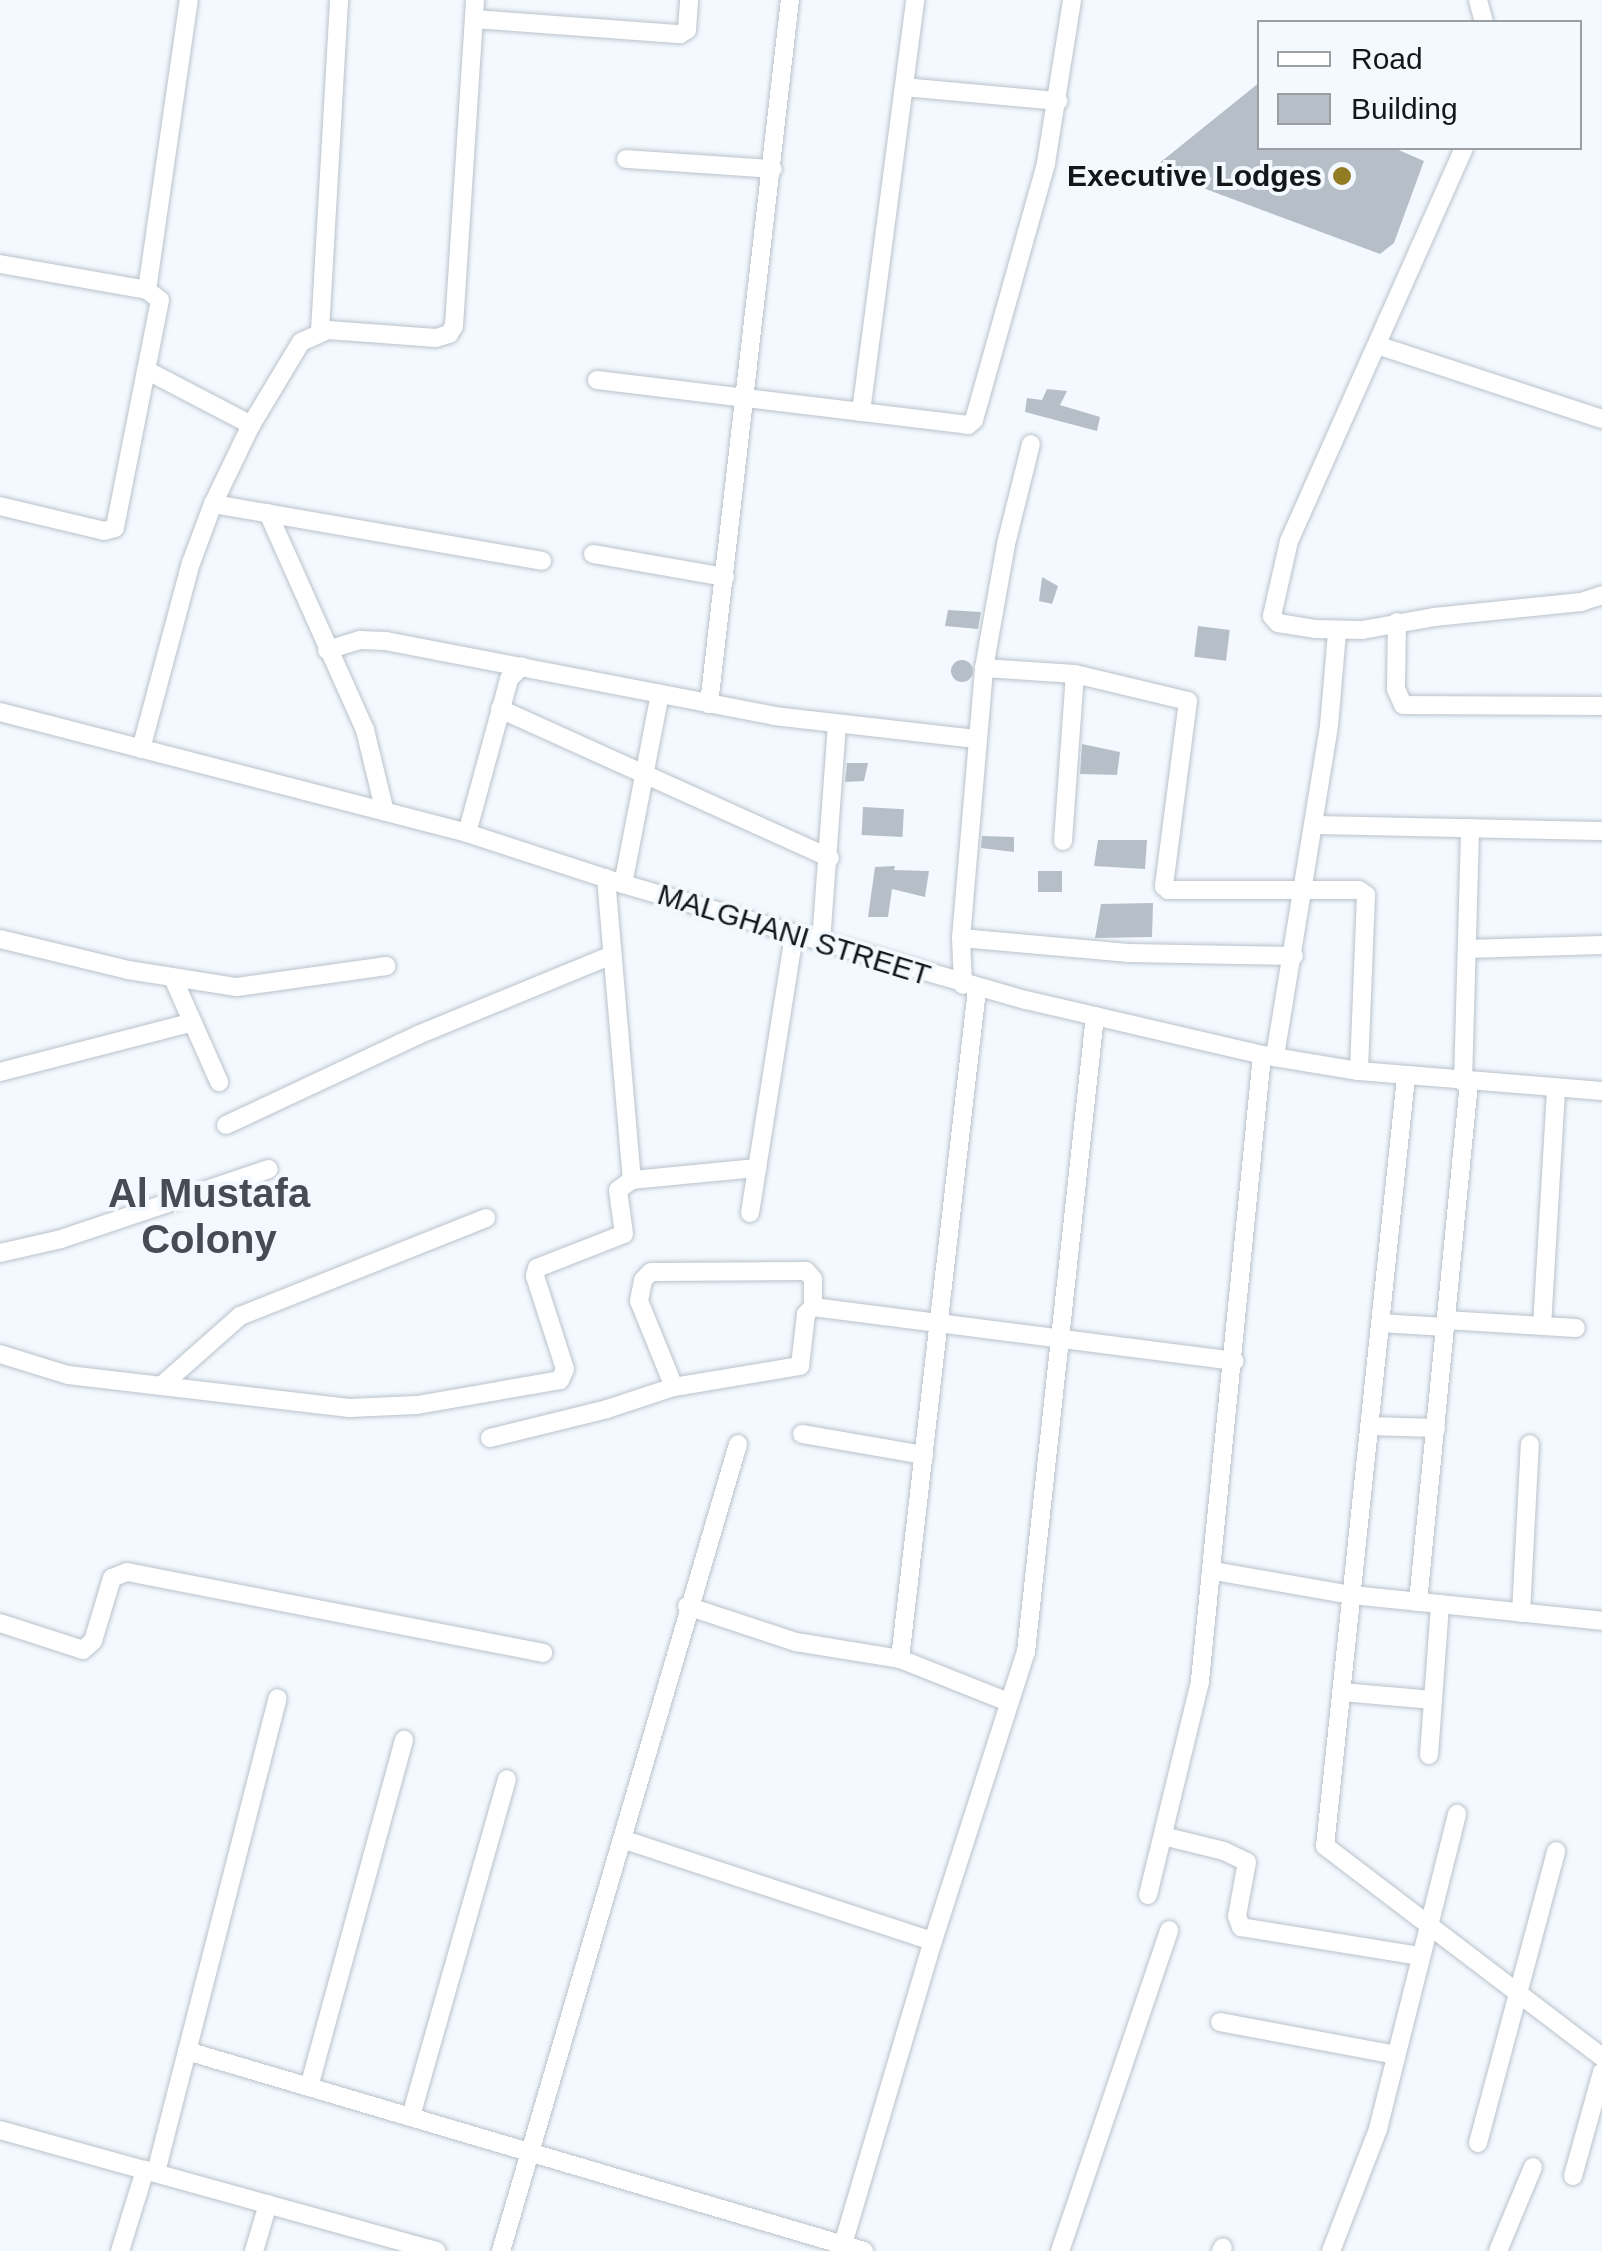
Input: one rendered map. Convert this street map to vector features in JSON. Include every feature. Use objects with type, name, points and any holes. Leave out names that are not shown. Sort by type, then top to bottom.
[{"type":"street","points":[[147,290],[189,0]]},
{"type":"street","points":[[320,331],[339,0]]},
{"type":"street","points":[[141,749],[190,563],[213,504],[250,425],[300,342],[320,331],[436,338],[449,334],[454,326],[474,9],[680,34],[686,30],[689,0]]},
{"type":"street","points":[[709,704],[748,398],[790,0]]},
{"type":"street","points":[[861,412],[916,0]]},
{"type":"street","points":[[596,380],[968,424],[974,420],[1046,162],[1072,0]]},
{"type":"street","points":[[904,87],[1058,100]]},
{"type":"street","points":[[1463,150],[1289,541],[1270,608],[1278,623],[1337,632],[1581,602],[1602,595]]},
{"type":"street","points":[[626,159],[773,169]]},
{"type":"street","points":[[0,264],[147,290],[160,300],[115,528],[104,531],[0,506]]},
{"type":"street","points":[[1376,345],[1602,418]]},
{"type":"street","points":[[146,370],[250,425]]},
{"type":"street","points":[[900,1659],[939,1323],[970,987],[961,938],[976,738],[1006,544],[1031,444]]},
{"type":"street","points":[[213,504],[542,561]]},
{"type":"street","points":[[268,514],[364,730],[385,812]]},
{"type":"street","points":[[593,554],[725,577]]},
{"type":"street","points":[[1397,622],[1396,689],[1403,704],[1602,706]]},
{"type":"street","points":[[1148,1895],[1196,1702],[1214,1572],[1269,1056],[1294,956],[1333,692],[1337,632]]},
{"type":"street","points":[[327,650],[360,640],[386,641],[837,726],[976,738]]},
{"type":"street","points":[[468,833],[500,709],[510,679],[522,666]]},
{"type":"street","points":[[984,668],[1075,674],[1188,701],[1163,879],[1168,890],[1359,890],[1366,895],[1359,1071]]},
{"type":"street","points":[[1064,842],[1075,674]]},
{"type":"street","points":[[632,1180],[612,955],[614,881],[645,774],[660,694]]},
{"type":"street","points":[[500,709],[830,858]]},
{"type":"street","name":"MALGHANI STREET","points":[[0,712],[468,833],[614,881],[970,987],[1269,1056],[1359,1071],[1466,1083],[1602,1091]]},
{"type":"street","points":[[821,942],[837,726]]},
{"type":"street","points":[[1314,825],[1602,831]]},
{"type":"street","points":[[1418,1602],[1466,1083],[1470,828]]},
{"type":"street","points":[[750,1213],[794,935]]},
{"type":"street","points":[[961,938],[1128,953],[1294,956]]},
{"type":"street","points":[[0,940],[236,988],[387,966]]},
{"type":"street","points":[[1467,949],[1602,945]]},
{"type":"street","points":[[226,1125],[418,1035],[612,955]]},
{"type":"street","points":[[173,978],[219,1082]]},
{"type":"street","points":[[842,2246],[933,1941],[1026,1652],[1095,1016]]},
{"type":"street","points":[[0,1072],[193,1022]]},
{"type":"street","points":[[1406,1077],[1325,1846],[1602,2058]]},
{"type":"street","points":[[1542,1326],[1556,1089]]},
{"type":"street","points":[[0,1354],[45,1370],[349,1408],[417,1405],[560,1380],[564,1369],[535,1272],[624,1234],[618,1190],[632,1180],[757,1168]]},
{"type":"street","points":[[0,1253],[61,1239],[268,1170]]},
{"type":"street","points":[[161,1386],[240,1316],[486,1218]]},
{"type":"street","points":[[490,1438],[608,1409],[674,1387],[800,1366],[806,1314],[813,1307],[813,1279],[806,1271],[650,1272],[643,1280],[639,1301],[674,1387]]},
{"type":"street","points":[[813,1307],[1235,1361]]},
{"type":"street","points":[[1380,1323],[1576,1328]]},
{"type":"street","points":[[1370,1426],[1436,1428]]},
{"type":"street","points":[[802,1434],[924,1455]]},
{"type":"street","points":[[501,2251],[687,1606],[738,1444]]},
{"type":"street","points":[[1521,1613],[1530,1444]]},
{"type":"street","points":[[0,1623],[83,1650],[94,1642],[112,1578],[127,1572],[543,1653]]},
{"type":"street","points":[[1214,1572],[1352,1595],[1602,1621]]},
{"type":"street","points":[[1428,1755],[1440,1604]]},
{"type":"street","points":[[687,1606],[796,1642],[900,1659],[1008,1702]]},
{"type":"street","points":[[1342,1692],[1433,1700]]},
{"type":"street","points":[[120,2251],[150,2171],[187,2051],[278,1698]]},
{"type":"street","points":[[309,2088],[404,1740]]},
{"type":"street","points":[[412,2116],[507,1779]]},
{"type":"street","points":[[1331,2251],[1365,2166],[1456,1814]]},
{"type":"street","points":[[1163,1836],[1224,1851],[1246,1862],[1236,1916],[1242,1927],[1421,1956]]},
{"type":"street","points":[[622,1839],[933,1941]]},
{"type":"street","points":[[1478,2144],[1556,1851]]},
{"type":"street","points":[[1060,2251],[1168,1930]]},
{"type":"street","points":[[1220,2022],[1396,2055]]},
{"type":"street","points":[[187,2051],[864,2251]]},
{"type":"street","points":[[1573,2176],[1602,2072]]},
{"type":"street","points":[[0,2130],[437,2251]]},
{"type":"street","points":[[1498,2251],[1533,2167]]},
{"type":"street","points":[[254,2251],[268,2204]]},
{"type":"building","points":[[1257,84],[1257,150],[1399,150],[1424,161],[1394,243],[1380,254],[1152,169]]},
{"type":"building","points":[[1047,389],[1067,391],[1060,405],[1100,417],[1097,431],[1025,412],[1027,398],[1042,400]]},
{"type":"building","points":[[1042,577],[1058,586],[1052,604],[1039,601]]},
{"type":"building","points":[[948,610],[981,612],[978,629],[945,626]]},
{"type":"building","points":[[1198,626],[1230,630],[1226,661],[1194,657]]},
{"type":"building","points":[[962,660],[970,663],[970,679],[962,682],[954,679],[951,671],[954,663]]},
{"type":"building","points":[[1082,744],[1120,752],[1117,775],[1080,774]]},
{"type":"building","points":[[847,763],[868,763],[864,781],[845,782]]},
{"type":"building","points":[[863,807],[904,809],[902,837],[862,835]]},
{"type":"building","points":[[982,836],[1014,837],[1014,852],[981,848]]},
{"type":"building","points":[[1098,840],[1147,840],[1145,869],[1094,866]]},
{"type":"building","points":[[895,866],[894,870],[929,871],[925,897],[892,889],[888,917],[868,917],[875,867]]},
{"type":"building","points":[[1038,871],[1062,871],[1062,892],[1038,892]]},
{"type":"building","points":[[1153,903],[1152,937],[1095,938],[1101,904]]},
{"type":"place","name":"Executive Lodges","points":[[1342,176]]},
{"type":"district","name":"Al Mustafa Colony","points":[[209,1216]]}]
